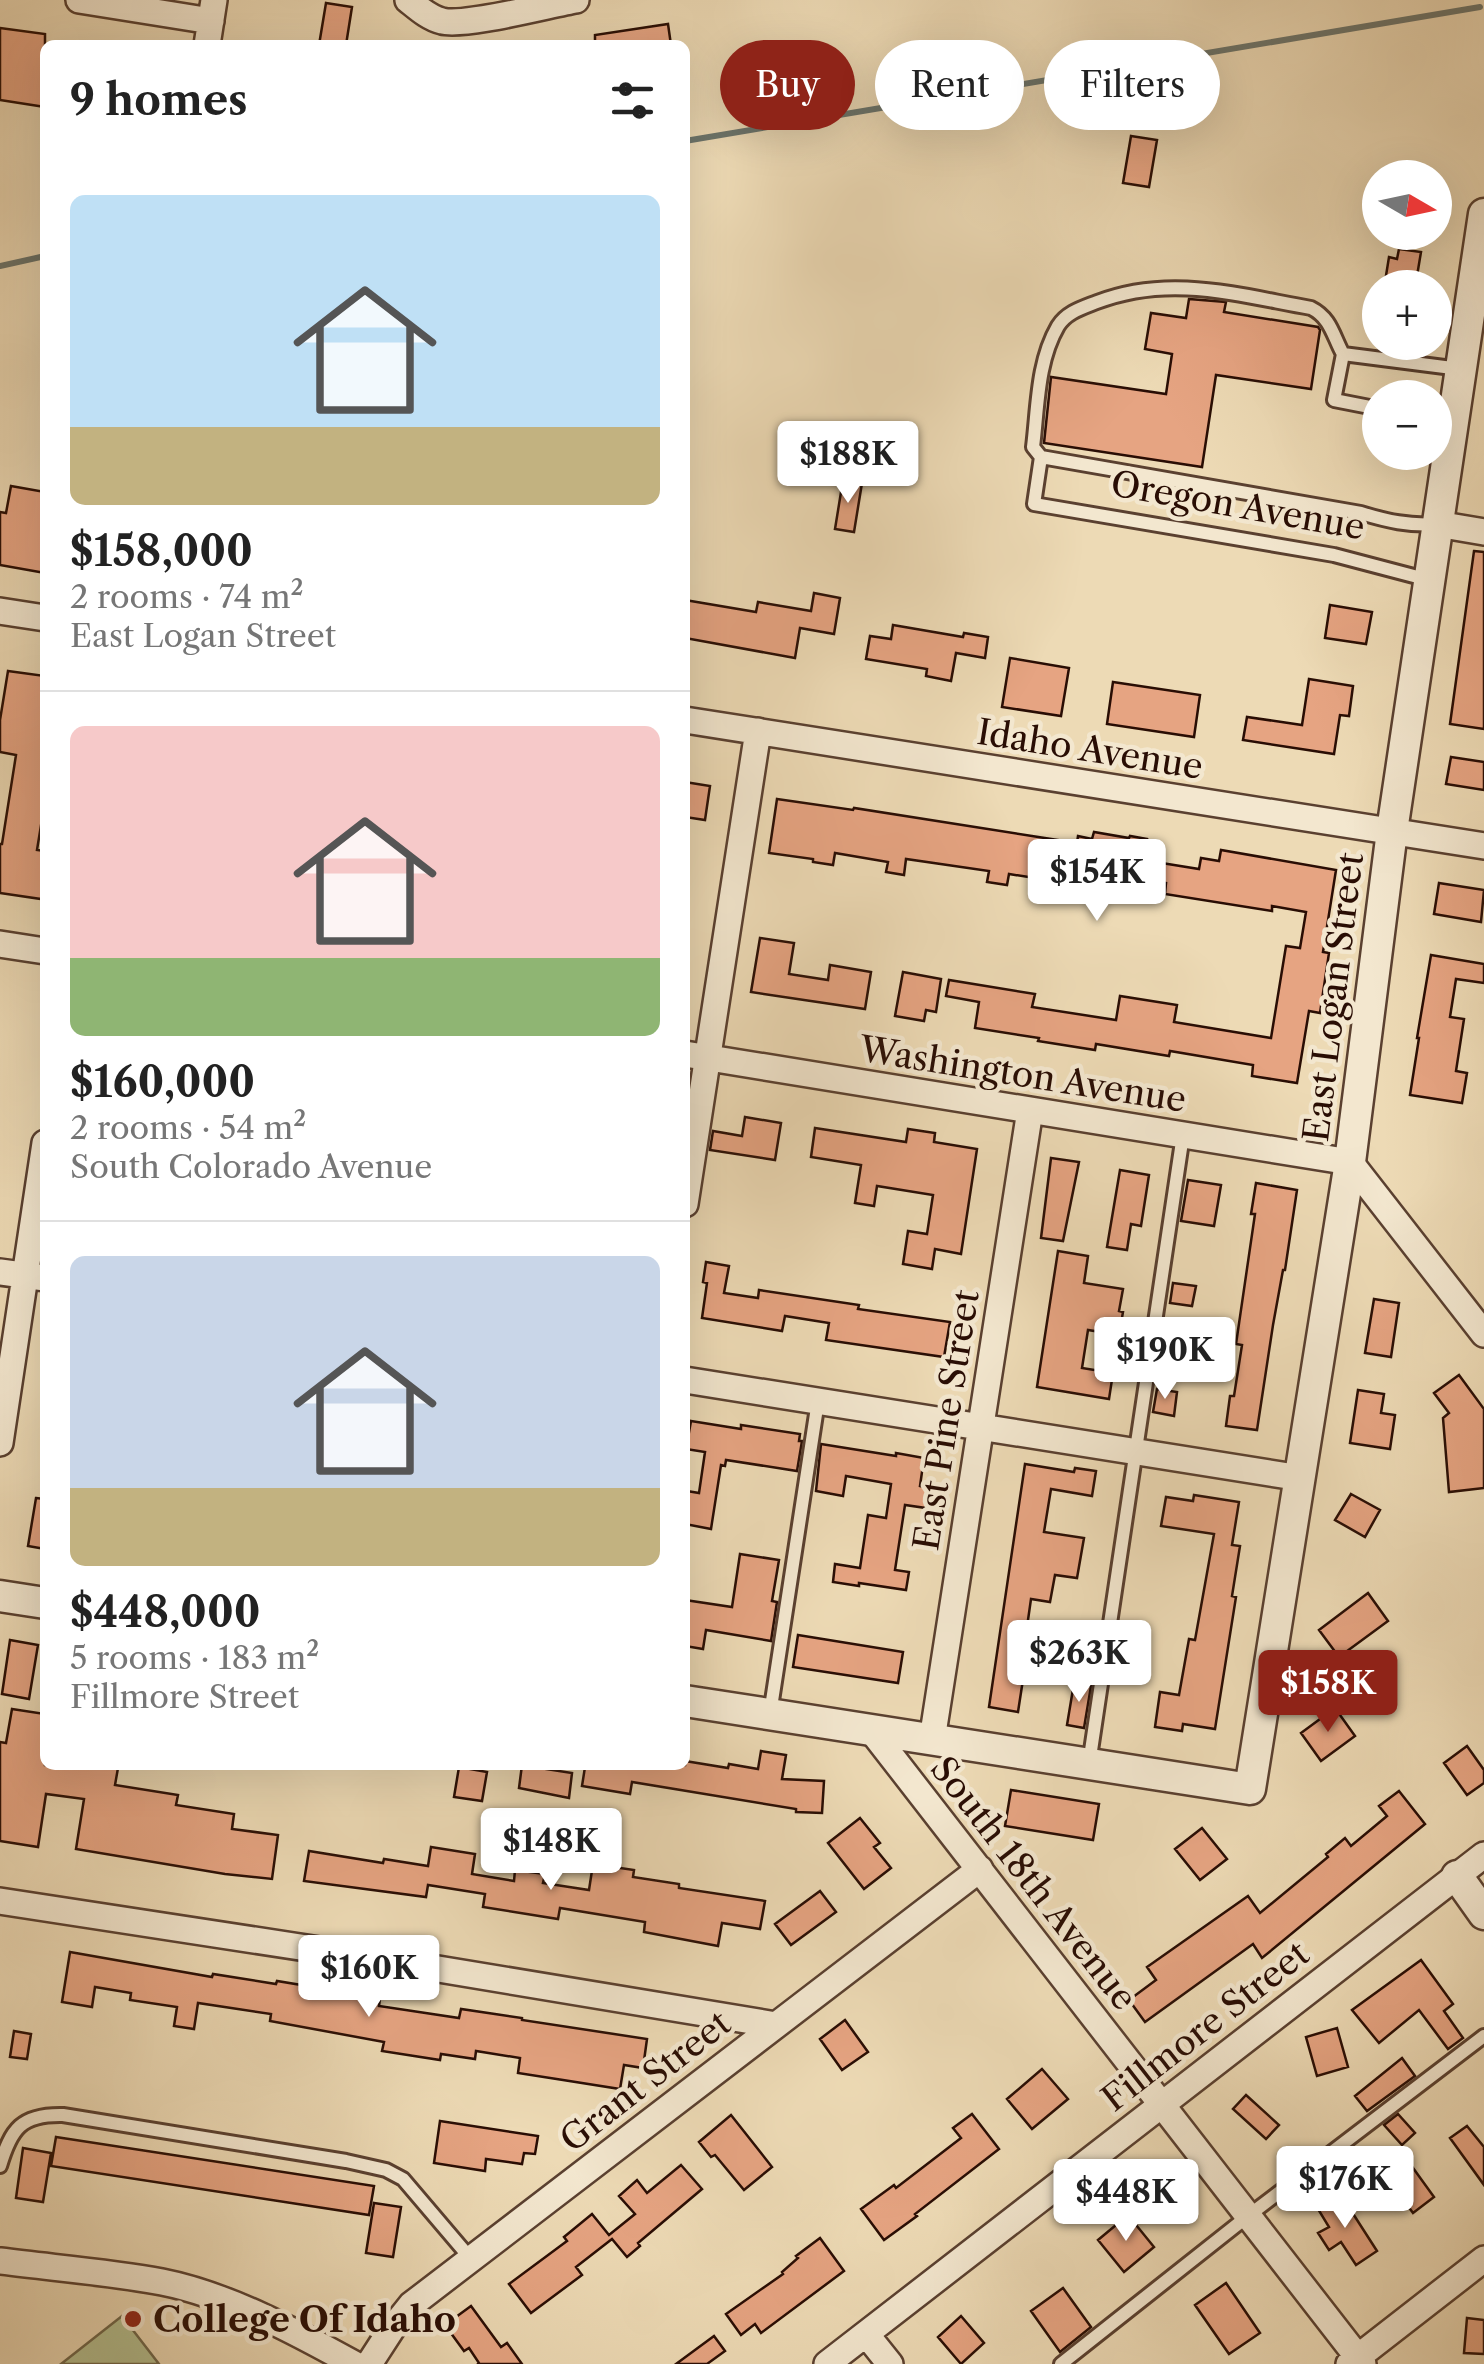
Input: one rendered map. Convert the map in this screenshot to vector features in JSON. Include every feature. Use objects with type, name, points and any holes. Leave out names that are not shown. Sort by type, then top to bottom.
[{"type":"street","points":[[79,0],[211,22]]},
{"type":"street","points":[[408,0],[443,22],[465,22],[576,0]]},
{"type":"street","name":"East Logan Street","points":[[1452,394],[1460,369],[1484,214]]},
{"type":"street","name":"East Logan Street","points":[[1089,1764],[1250,1788],[1350,1162],[1392,831],[1437,524],[1441,470]]},
{"type":"street","points":[[1437,524],[1484,532]]},
{"type":"street","points":[[0,611],[40,617]]},
{"type":"street","name":"Idaho Avenue","points":[[690,721],[1484,846]]},
{"type":"street","points":[[690,1142],[697,1056],[758,731]]},
{"type":"street","points":[[0,944],[40,950]]},
{"type":"street","name":"Washington Avenue","points":[[697,1056],[1350,1162]]},
{"type":"street","name":"East Pine Street","points":[[932,1740],[1030,1110]]},
{"type":"street","points":[[1350,1162],[1484,1334]]},
{"type":"street","points":[[0,1443],[40,1173]]},
{"type":"street","points":[[690,1381],[1301,1478]]},
{"type":"street","points":[[0,1596],[40,1602]]},
{"type":"street","points":[[690,1702],[1089,1764]]},
{"type":"street","name":"South 18th Avenue","points":[[871,1730],[1248,2216],[1356,2362]]},
{"type":"street","name":"Fillmore Street","points":[[827,2364],[1484,1855]]},
{"type":"street","name":"Grant Street","points":[[369,2364],[412,2305],[980,1869]]},
{"type":"street","points":[[1457,1876],[1484,1914]]},
{"type":"street","points":[[0,1901],[776,2025]]},
{"type":"street","points":[[1356,2362],[1484,2259]]},
{"type":"street","points":[[0,2261],[164,2282],[233,2304],[354,2364]]},
{"type":"street","points":[[866,2334],[890,2364]]},
{"type":"lane","points":[[1362,405],[1334,400],[1342,354],[1330,324],[1320,312],[1195,288],[1153,288],[1106,299],[1073,312],[1060,324],[1045,355],[1033,447],[1041,457],[1361,513],[1388,522],[1412,526],[1437,524]]},
{"type":"lane","points":[[1342,354],[1460,369]]},
{"type":"lane","name":"Oregon Avenue","points":[[1041,457],[1034,504],[1334,555],[1428,580]]},
{"type":"lane","points":[[1089,1764],[1184,1135]]},
{"type":"lane","points":[[770,1714],[818,1401]]},
{"type":"lane","points":[[1061,2364],[1484,2036]]},
{"type":"lane","points":[[0,2166],[8,2137],[24,2122],[42,2114],[346,2161],[403,2178],[472,2259]]},
{"type":"green space","points":[[122,2316],[159,2364],[61,2364]]},
{"type":"building","points":[[326,3],[352,7],[347,40],[320,40]]},
{"type":"building","points":[[668,24],[670,40],[595,40],[595,35]]},
{"type":"building","points":[[0,28],[45,34],[45,40],[40,40],[40,106],[0,100]]},
{"type":"building","points":[[1131,136],[1157,140],[1149,187],[1123,183]]},
{"type":"building","points":[[1399,250],[1421,252],[1418,270],[1387,270],[1389,257],[1397,259]]},
{"type":"building","points":[[1189,299],[1226,302],[1224,312],[1318,327],[1311,389],[1216,375],[1202,467],[1044,443],[1051,377],[1166,394],[1172,354],[1145,349],[1151,313],[1186,318]]},
{"type":"building","points":[[843,480],[862,483],[854,532],[835,529]]},
{"type":"building","points":[[11,486],[40,491],[40,572],[0,565],[0,512],[6,513]]},
{"type":"building","points":[[1474,551],[1484,552],[1484,729],[1450,724]]},
{"type":"building","points":[[814,593],[840,598],[834,634],[800,628],[795,658],[690,639],[690,601],[756,612],[758,602],[811,611]]},
{"type":"building","points":[[1330,605],[1372,612],[1366,644],[1325,638]]},
{"type":"building","points":[[893,625],[963,637],[964,633],[988,637],[985,658],[956,653],[951,681],[926,676],[927,669],[866,659],[870,636],[891,639]]},
{"type":"building","points":[[1010,658],[1069,668],[1061,716],[1002,707]]},
{"type":"building","points":[[8,671],[40,675],[40,899],[0,893],[0,844],[16,755],[0,752],[0,720]]},
{"type":"building","points":[[1309,679],[1353,686],[1349,716],[1340,715],[1334,754],[1243,740],[1247,717],[1302,725]]},
{"type":"building","points":[[1113,682],[1200,695],[1194,737],[1107,724]]},
{"type":"building","points":[[1451,757],[1484,762],[1484,790],[1446,784]]},
{"type":"building","points":[[690,783],[710,786],[705,820],[690,818]]},
{"type":"building","points":[[777,799],[1077,843],[1078,836],[1092,839],[1094,832],[1130,836],[1147,839],[1143,860],[1199,869],[1201,858],[1219,861],[1221,850],[1336,870],[1323,952],[1329,953],[1320,1013],[1309,1011],[1297,1083],[1252,1076],[1253,1065],[1170,1051],[1169,1056],[1096,1044],[1095,1050],[975,1028],[979,1002],[946,996],[949,980],[1035,994],[1032,1007],[1116,1020],[1120,996],[1177,1005],[1174,1022],[1271,1038],[1286,946],[1300,948],[1306,912],[1272,906],[1272,911],[1165,894],[1166,883],[1112,873],[1110,886],[1089,882],[1092,864],[1057,858],[1054,881],[1009,874],[1007,885],[987,882],[989,871],[906,859],[904,875],[886,872],[888,862],[835,853],[833,865],[769,853]]},
{"type":"building","points":[[1439,883],[1484,890],[1481,922],[1434,914]]},
{"type":"building","points":[[760,938],[794,943],[789,974],[828,980],[830,965],[871,972],[865,1009],[751,992]]},
{"type":"building","points":[[1431,955],[1484,964],[1484,983],[1456,979],[1450,1017],[1464,1019],[1456,1071],[1467,1073],[1462,1103],[1410,1095]]},
{"type":"building","points":[[903,972],[941,979],[936,1012],[926,1010],[924,1021],[895,1016]]},
{"type":"building","points":[[745,1117],[781,1123],[775,1160],[710,1150],[713,1131],[742,1136]]},
{"type":"building","points":[[815,1128],[906,1142],[908,1129],[935,1133],[934,1142],[977,1149],[961,1254],[935,1249],[932,1269],[903,1264],[908,1231],[927,1234],[933,1195],[877,1186],[874,1206],[855,1203],[861,1165],[811,1157]]},
{"type":"building","points":[[1051,1158],[1079,1162],[1063,1241],[1041,1238]]},
{"type":"building","points":[[1120,1170],[1149,1175],[1141,1226],[1131,1224],[1127,1250],[1107,1247]]},
{"type":"building","points":[[1188,1180],[1221,1185],[1214,1226],[1181,1221]]},
{"type":"building","points":[[1256,1183],[1297,1190],[1257,1430],[1226,1426],[1242,1345],[1236,1344]]},
{"type":"building","points":[[1058,1251],[1088,1256],[1084,1283],[1123,1289],[1119,1335],[1088,1330],[1082,1368],[1113,1373],[1109,1399],[1037,1387]]},
{"type":"building","points":[[706,1262],[729,1266],[724,1293],[758,1298],[759,1290],[950,1322],[944,1357],[826,1340],[829,1323],[785,1316],[782,1331],[702,1318]]},
{"type":"building","points":[[1173,1283],[1196,1286],[1192,1306],[1170,1303]]},
{"type":"building","points":[[1374,1299],[1399,1303],[1391,1357],[1365,1353]]},
{"type":"building","points":[[1459,1375],[1484,1409],[1484,1488],[1449,1492],[1443,1418],[1449,1413],[1434,1393]]},
{"type":"building","points":[[1157,1389],[1177,1392],[1174,1416],[1153,1412]]},
{"type":"building","points":[[1358,1390],[1384,1394],[1381,1413],[1395,1415],[1390,1449],[1350,1443]]},
{"type":"building","points":[[691,1421],[800,1434],[797,1471],[726,1460],[725,1466],[721,1465],[711,1529],[690,1525],[690,1492],[699,1493],[705,1452],[690,1450]]},
{"type":"building","points":[[821,1444],[924,1458],[920,1486],[929,1488],[926,1508],[905,1505],[895,1570],[909,1572],[906,1590],[833,1582],[835,1564],[860,1568],[868,1515],[886,1518],[891,1484],[846,1476],[843,1496],[816,1491]]},
{"type":"building","points":[[1025,1464],[1074,1472],[1075,1468],[1096,1471],[1092,1496],[1051,1489],[1044,1532],[1084,1538],[1077,1578],[1055,1575],[1050,1602],[1031,1599],[1025,1641],[1075,1649],[1072,1667],[1026,1660],[1018,1712],[989,1707]]},
{"type":"building","points":[[1351,1494],[1380,1510],[1365,1537],[1335,1520]]},
{"type":"building","points":[[1194,1495],[1239,1502],[1232,1545],[1240,1546],[1215,1729],[1183,1724],[1182,1731],[1155,1727],[1160,1692],[1179,1695],[1189,1639],[1195,1640],[1214,1534],[1161,1526],[1166,1497],[1193,1501]]},
{"type":"building","points":[[36,1498],[40,1498],[40,1548],[28,1546]]},
{"type":"building","points":[[740,1554],[779,1560],[771,1641],[706,1630],[703,1649],[690,1647],[690,1601],[732,1607]]},
{"type":"building","points":[[1368,1593],[1388,1621],[1339,1657],[1319,1630]]},
{"type":"building","points":[[798,1635],[903,1652],[898,1683],[793,1667]]},
{"type":"building","points":[[10,1640],[38,1645],[29,1699],[2,1694]]},
{"type":"building","points":[[1074,1683],[1091,1686],[1084,1728],[1067,1725]]},
{"type":"building","points":[[1335,1708],[1355,1736],[1321,1761],[1301,1733]]},
{"type":"building","points":[[12,1709],[40,1713],[40,1770],[118,1770],[115,1785],[178,1795],[176,1805],[234,1814],[232,1829],[278,1835],[272,1879],[76,1849],[84,1799],[46,1794],[38,1847],[0,1841],[0,1742],[6,1743]]},
{"type":"building","points":[[1467,1746],[1484,1770],[1484,1783],[1467,1795],[1444,1763]]},
{"type":"building","points":[[761,1751],[786,1755],[782,1779],[824,1781],[822,1813],[796,1812],[632,1782],[630,1794],[582,1786],[585,1770],[690,1770],[690,1762],[758,1769]]},
{"type":"building","points":[[458,1770],[487,1772],[482,1801],[454,1797]]},
{"type":"building","points":[[521,1770],[572,1773],[569,1798],[519,1788]]},
{"type":"building","points":[[1011,1790],[1099,1804],[1093,1840],[1005,1826]]},
{"type":"building","points":[[1399,1791],[1425,1824],[1262,1958],[1253,1944],[1145,2022],[1129,2000],[1156,1980],[1147,1967],[1248,1896],[1260,1913],[1345,1838],[1351,1846],[1387,1816],[1379,1806]]},
{"type":"building","points":[[860,1818],[880,1843],[874,1847],[891,1868],[864,1889],[828,1843]]},
{"type":"building","points":[[1202,1828],[1227,1859],[1200,1880],[1175,1849]]},
{"type":"building","points":[[431,1847],[475,1854],[472,1874],[514,1881],[515,1870],[545,1874],[543,1883],[589,1890],[593,1864],[634,1870],[633,1877],[679,1884],[679,1888],[765,1901],[760,1929],[722,1923],[718,1946],[644,1932],[645,1922],[560,1908],[558,1919],[483,1907],[485,1894],[428,1885],[426,1897],[304,1881],[309,1851],[428,1866]]},
{"type":"building","points":[[820,1891],[836,1912],[791,1945],[775,1924]]},
{"type":"building","points":[[70,1952],[212,1977],[213,1974],[276,1984],[277,1981],[380,1998],[379,2006],[459,2018],[461,2009],[647,2039],[643,2068],[624,2065],[620,2089],[518,2073],[520,2058],[476,2051],[475,2059],[441,2054],[440,2060],[382,2051],[384,2042],[270,2021],[271,2014],[198,2003],[194,2029],[174,2026],[177,2007],[130,2000],[131,1993],[95,1987],[92,2007],[62,2002]]},
{"type":"building","points":[[1421,1960],[1453,2004],[1444,2011],[1463,2038],[1448,2049],[1419,2010],[1379,2043],[1352,2010]]},
{"type":"building","points":[[845,2020],[868,2052],[842,2070],[820,2039]]},
{"type":"building","points":[[1337,2028],[1348,2067],[1317,2076],[1306,2037]]},
{"type":"building","points":[[14,2031],[31,2034],[27,2059],[10,2057]]},
{"type":"building","points":[[1402,2058],[1415,2076],[1367,2111],[1355,2096]]},
{"type":"building","points":[[1042,2069],[1068,2099],[1032,2129],[1007,2099]]},
{"type":"building","points":[[1246,2095],[1279,2125],[1266,2139],[1233,2109]]},
{"type":"building","points":[[972,2114],[999,2149],[884,2240],[861,2209],[894,2185],[896,2188],[961,2138],[953,2128]]},
{"type":"building","points":[[1398,2114],[1415,2133],[1402,2145],[1384,2125]]},
{"type":"building","points":[[731,2115],[772,2167],[744,2190],[699,2142]]},
{"type":"building","points":[[440,2121],[538,2136],[535,2154],[524,2153],[522,2164],[486,2159],[485,2171],[434,2163]]},
{"type":"building","points":[[1467,2126],[1484,2147],[1484,2185],[1450,2138]]},
{"type":"building","points":[[56,2137],[374,2186],[369,2215],[51,2166]]},
{"type":"building","points":[[23,2148],[51,2153],[43,2202],[16,2198]]},
{"type":"building","points":[[1408,2161],[1434,2197],[1413,2213],[1386,2176]]},
{"type":"building","points":[[681,2165],[702,2189],[627,2257],[612,2239],[576,2267],[582,2275],[531,2313],[509,2284],[567,2241],[564,2237],[592,2214],[609,2235],[635,2214],[619,2196],[637,2180],[647,2193]]},
{"type":"building","points":[[1341,2195],[1377,2251],[1356,2265],[1341,2242],[1329,2250],[1318,2233],[1329,2227],[1318,2209]]},
{"type":"building","points":[[374,2203],[401,2207],[393,2257],[366,2253]]},
{"type":"building","points":[[1128,2215],[1154,2247],[1124,2272],[1098,2240]]},
{"type":"building","points":[[820,2238],[844,2271],[761,2333],[755,2324],[741,2335],[726,2314],[783,2274],[796,2256]]},
{"type":"building","points":[[1226,2283],[1260,2333],[1229,2354],[1195,2305]]},
{"type":"building","points":[[1063,2288],[1091,2327],[1060,2352],[1031,2311]]},
{"type":"building","points":[[471,2306],[501,2347],[507,2343],[522,2364],[478,2364],[469,2348],[464,2351],[445,2325]]},
{"type":"building","points":[[961,2316],[984,2343],[961,2364],[938,2337]]},
{"type":"building","points":[[1467,2318],[1484,2320],[1484,2354],[1464,2353]]},
{"type":"building","points":[[714,2336],[725,2351],[707,2364],[676,2364]]},
{"type":"waterway","points":[[690,140],[1480,7]]},
{"type":"waterway","points":[[0,266],[40,257]]},
{"type":"place","name":"College Of Idaho","points":[[133,2319]]}]
